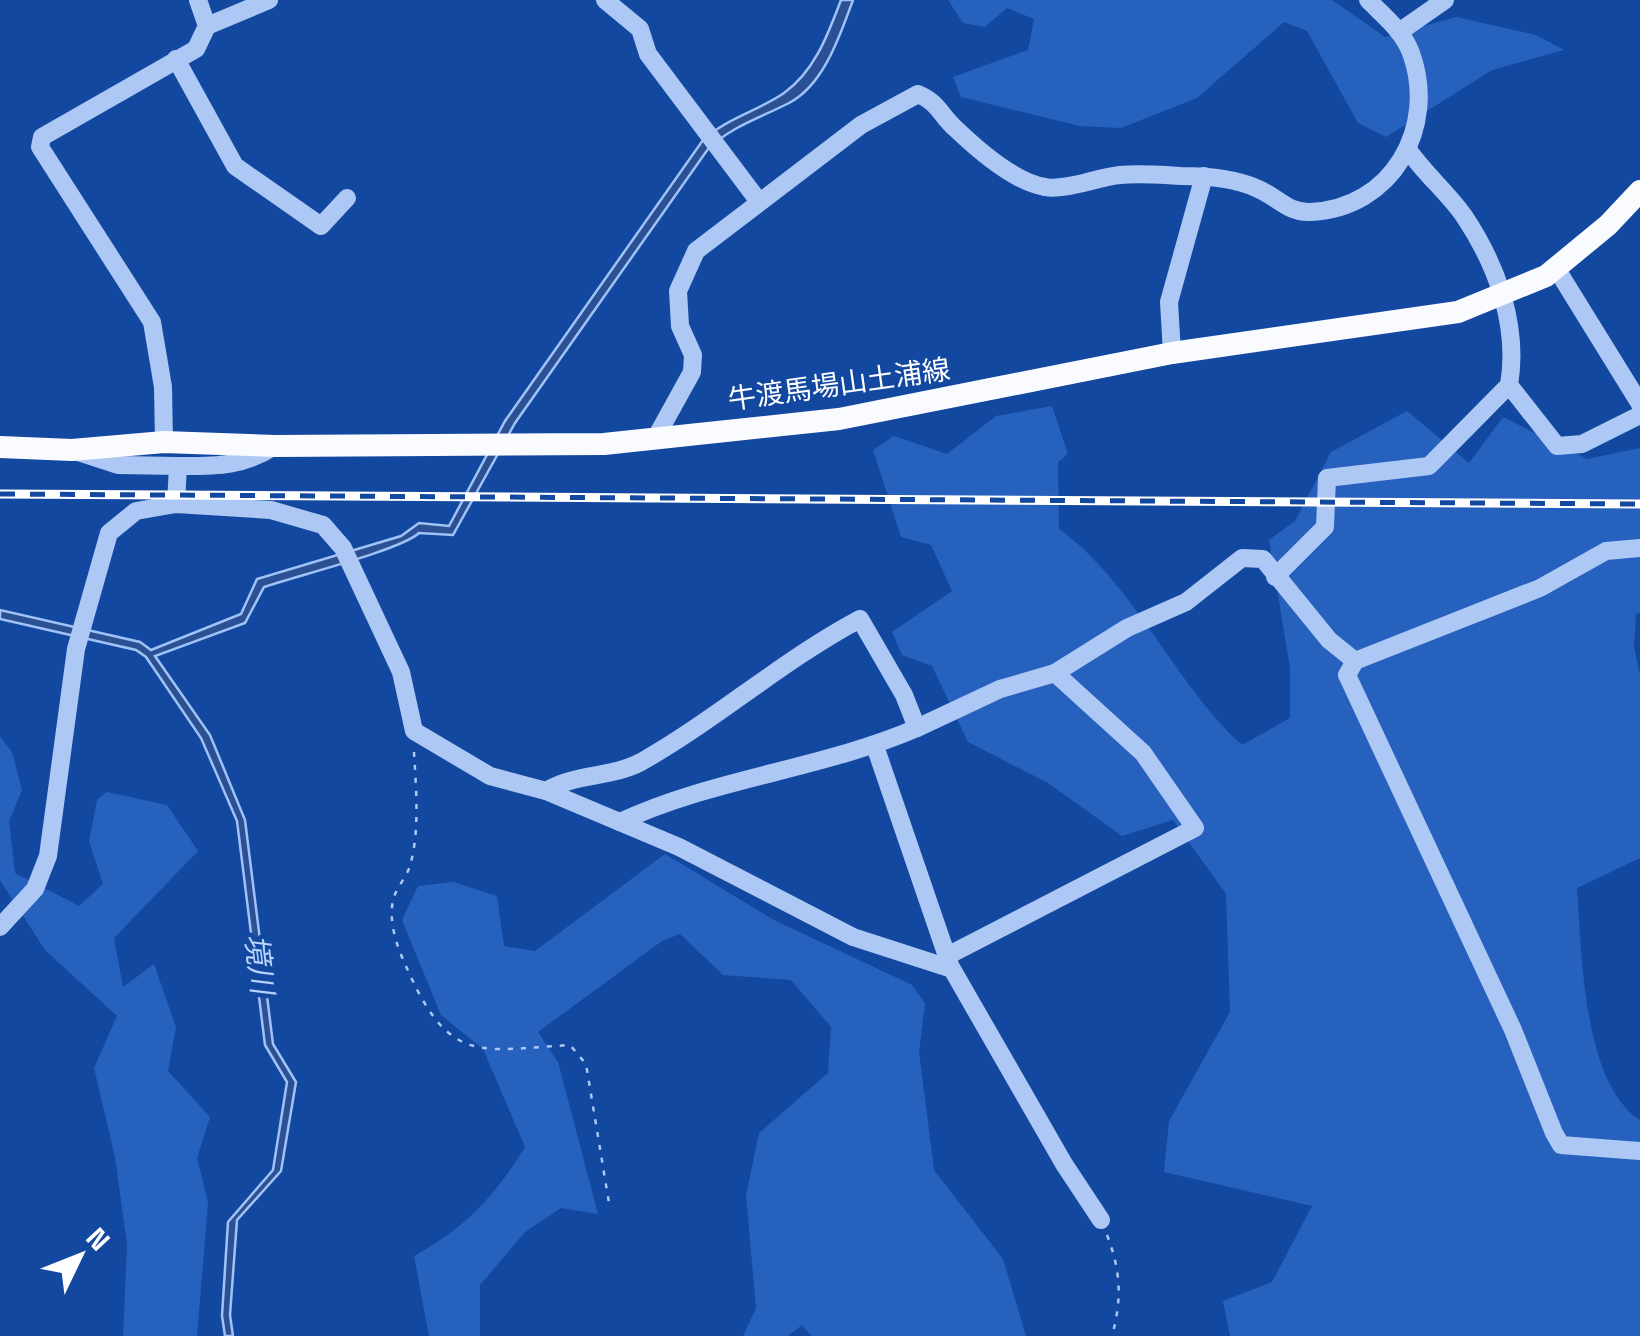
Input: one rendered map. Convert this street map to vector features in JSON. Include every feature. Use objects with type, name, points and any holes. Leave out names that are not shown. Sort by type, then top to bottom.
[{"type":"main road","name":"牛渡馬場山土浦線","points":[[0,447],[72,450],[164,442],[274,446],[604,444],[839,419],[1172,353],[1458,312],[1503,296],[1556,268],[1640,191]]},
{"type":"street","points":[[198,0],[208,26]]},
{"type":"street","points":[[164,442],[163,387],[152,322],[40,147],[42,137],[196,49],[208,26],[269,0]]},
{"type":"street","points":[[605,0],[640,29],[648,54],[758,199]]},
{"type":"street","points":[[654,439],[692,372],[693,355],[680,326],[678,291],[696,250],[758,199],[777,192],[861,125],[918,94],[937,102],[952,127],[1016,175],[1047,188],[1124,174],[1204,176],[1256,188],[1293,212],[1344,208],[1367,194],[1403,162],[1418,120],[1418,84],[1411,53],[1400,32],[1368,0]]},
{"type":"street","points":[[1400,32],[1445,0]]},
{"type":"street","points":[[176,59],[235,166],[321,226],[348,198]]},
{"type":"street","points":[[1409,151],[1463,214],[1503,296],[1511,328],[1509,384],[1557,446],[1582,444],[1640,415]]},
{"type":"street","points":[[1172,353],[1169,302],[1204,176]]},
{"type":"street","points":[[1556,268],[1640,404]]},
{"type":"street","points":[[1274,577],[1325,526],[1327,478],[1429,466],[1509,384]]},
{"type":"street","points":[[72,450],[118,465],[231,466],[250,462],[274,446]]},
{"type":"street","points":[[176,504],[178,466]]},
{"type":"street","points":[[0,927],[34,889],[48,856],[76,649],[109,533],[136,511],[176,504],[271,510],[323,526],[343,548],[401,672],[414,730],[490,776],[546,792],[620,822],[740,876],[853,937],[950,962],[1194,828],[1143,753],[1055,673]]},
{"type":"street","points":[[1640,548],[1606,551],[1540,588],[1355,661],[1347,675],[1513,1030],[1554,1133],[1562,1144],[1640,1152]]},
{"type":"street","points":[[620,822],[875,746],[1000,689],[1055,673],[1127,628],[1186,602],[1242,558],[1262,560],[1329,640],[1355,661]]},
{"type":"street","points":[[546,792],[564,780],[635,765],[695,730],[819,641],[860,619],[904,695],[917,728]]},
{"type":"street","points":[[875,746],[950,962],[1064,1164],[1101,1220]]},
{"type":"path","points":[[414,730],[415,840],[409,870],[394,898],[392,928],[400,952],[428,1014],[455,1039],[483,1050],[570,1045],[586,1064],[610,1209]]},
{"type":"path","points":[[1101,1220],[1120,1267],[1119,1310],[1112,1336]]},
{"type":"shaded area","points":[[948,0],[1332,0],[1385,37],[1456,17],[1536,35],[1564,50],[1492,70],[1386,137],[1358,123],[1307,31],[1284,22],[1197,98],[1121,128],[1080,126],[961,97],[953,77],[1028,50],[1034,19],[1007,8],[985,27],[963,23]]},
{"type":"shaded area","points":[[1052,406],[1068,454],[1058,462],[1059,529],[1110,577],[1217,720],[1242,745],[1290,718],[1290,668],[1269,540],[1295,521],[1331,452],[1407,411],[1469,463],[1503,417],[1587,459],[1640,448],[1640,613],[1636,614],[1634,647],[1640,675],[1640,858],[1577,888],[1584,979],[1596,1047],[1606,1077],[1621,1102],[1640,1120],[1640,1336],[1230,1336],[1223,1301],[1272,1282],[1312,1206],[1164,1172],[1169,1121],[1230,1012],[1226,894],[1173,820],[1122,836],[1048,783],[968,742],[932,666],[902,655],[892,632],[952,591],[931,545],[901,537],[873,450],[894,436],[947,454],[996,416]]},
{"type":"shaded area","points":[[0,737],[12,752],[22,790],[9,821],[15,873],[79,906],[103,884],[89,841],[97,800],[107,792],[167,805],[198,851],[114,938],[123,987],[154,964],[176,1027],[168,1071],[210,1117],[197,1158],[208,1202],[197,1336],[123,1336],[127,1245],[115,1157],[94,1068],[117,1016],[45,950],[0,880]]},
{"type":"shaded area","points":[[665,854],[774,920],[912,985],[925,1003],[919,1052],[934,1170],[1003,1259],[1026,1336],[811,1336],[802,1325],[788,1336],[743,1336],[756,1308],[746,1195],[759,1133],[828,1073],[831,1027],[791,980],[723,975],[680,934],[662,941],[538,1032],[558,1062],[598,1214],[561,1208],[525,1232],[480,1285],[480,1336],[429,1336],[414,1256],[477,1210],[525,1147],[483,1049],[441,1015],[402,920],[418,886],[453,882],[497,896],[504,946],[535,951]]},
{"type":"water","name":"境川","points":[[841,0],[853,0],[821,72],[801,95],[737,128],[708,149],[515,423],[453,535],[419,533],[370,555],[264,587],[245,623],[155,656],[210,735],[245,820],[273,1044],[296,1082],[281,1171],[237,1220],[230,1315],[233,1336],[225,1336],[222,1316],[228,1222],[273,1170],[287,1082],[265,1045],[237,821],[201,738],[146,657],[136,650],[0,619],[0,610],[140,642],[151,650],[241,614],[257,579],[401,536],[419,523],[449,526],[505,421],[703,140],[795,84],[819,51]]},
{"type":"railway","points":[[0,494],[1640,504]]}]
